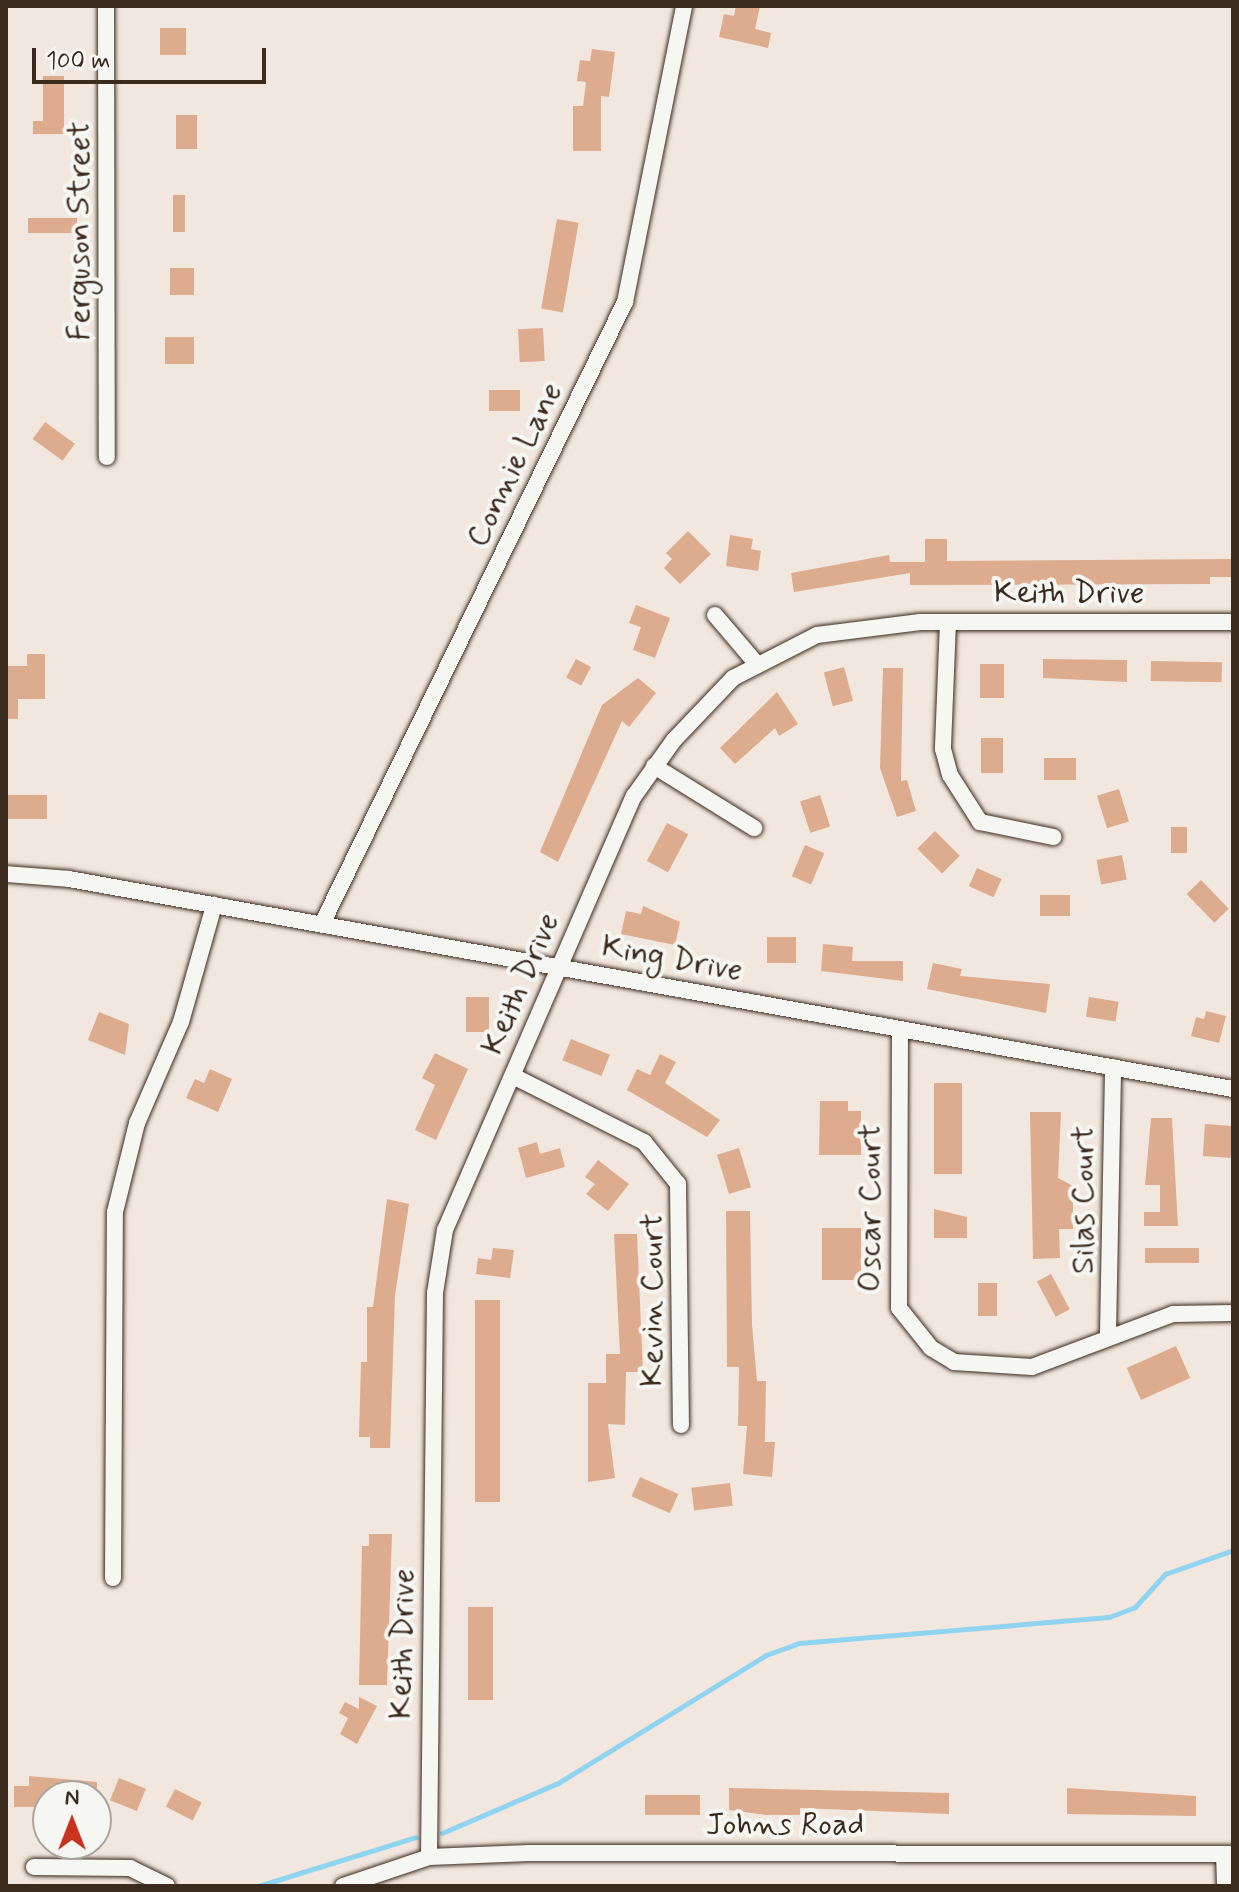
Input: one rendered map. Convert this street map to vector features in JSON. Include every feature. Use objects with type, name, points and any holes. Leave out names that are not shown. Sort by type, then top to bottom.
[{"type":"street","name":"Ferguson Street","points":[[106,6],[107,457]]},
{"type":"street","name":"Connie Lane","points":[[322,924],[625,302],[684,6]]},
{"type":"street","points":[[715,615],[755,662]]},
{"type":"street","points":[[948,622],[943,749],[950,775],[980,822],[1053,837]]},
{"type":"street","name":"Keith Drive","points":[[429,1857],[435,1293],[445,1230],[563,967],[590,891],[654,766],[699,710],[755,662],[817,635],[948,622],[1233,622]]},
{"type":"street","points":[[654,766],[754,828]]},
{"type":"street","name":"King Drive","points":[[6,874],[214,905],[1233,1089]]},
{"type":"street","points":[[113,1578],[115,1212],[137,1123],[181,1022],[214,905]]},
{"type":"street","name":"Oscar Court","points":[[900,1029],[894,1246],[899,1308],[911,1325],[954,1362],[991,1368],[1032,1367],[1108,1333],[1173,1314],[1233,1313]]},
{"type":"street","name":"Silas Court","points":[[1108,1333],[1113,1067]]},
{"type":"street","name":"Kevin Court","points":[[513,1076],[644,1142],[678,1184],[681,1425]]},
{"type":"street","points":[[1225,1886],[1228,1854]]},
{"type":"street","name":"Johns Road","points":[[343,1886],[429,1857],[1228,1854]]},
{"type":"street","points":[[34,1867],[130,1868],[167,1886]]},
{"type":"building","points":[[736,6],[760,6],[755,29],[771,33],[768,48],[719,37],[724,14],[734,16]]},
{"type":"building","points":[[160,28],[186,28],[186,55],[160,55]]},
{"type":"building","points":[[592,49],[615,52],[609,97],[601,96],[601,151],[573,151],[573,106],[583,106],[586,82],[577,81],[580,60],[590,61]]},
{"type":"building","points":[[43,76],[64,76],[64,134],[33,134],[33,121],[43,121]]},
{"type":"building","points":[[176,115],[197,115],[197,149],[176,149]]},
{"type":"building","points":[[173,195],[185,195],[185,232],[173,232]]},
{"type":"building","points":[[28,218],[77,218],[77,233],[28,233]]},
{"type":"building","points":[[557,219],[579,223],[563,312],[541,309]]},
{"type":"building","points":[[170,268],[194,268],[194,295],[170,295]]},
{"type":"building","points":[[543,328],[545,361],[520,362],[518,329]]},
{"type":"building","points":[[165,337],[194,337],[194,364],[165,364]]},
{"type":"building","points":[[489,390],[520,390],[520,411],[489,411]]},
{"type":"building","points":[[45,422],[75,444],[63,461],[33,439]]},
{"type":"building","points":[[688,531],[711,554],[680,584],[664,568],[672,559],[666,553]]},
{"type":"building","points":[[730,535],[753,539],[751,549],[761,551],[758,571],[726,566]]},
{"type":"building","points":[[925,539],[947,539],[947,561],[1233,559],[1233,577],[1210,577],[1210,584],[910,585],[910,573],[794,592],[791,573],[889,555],[890,562],[925,562]]},
{"type":"building","points":[[636,605],[670,618],[655,658],[633,650],[641,627],[629,623]]},
{"type":"building","points":[[27,654],[45,654],[45,699],[18,699],[18,719],[6,719],[6,666],[27,666]]},
{"type":"building","points":[[576,659],[591,667],[581,686],[566,678]]},
{"type":"building","points":[[1043,659],[1127,660],[1127,682],[1043,678]]},
{"type":"building","points":[[1151,661],[1222,662],[1222,682],[1151,681]]},
{"type":"building","points":[[980,664],[1004,664],[1004,698],[980,698]]},
{"type":"building","points":[[844,667],[853,701],[833,706],[824,672]]},
{"type":"building","points":[[883,668],[903,668],[901,781],[907,780],[916,811],[897,817],[880,768]]},
{"type":"building","points":[[638,678],[656,693],[629,727],[622,721],[558,862],[540,852],[602,705]]},
{"type":"building","points":[[777,692],[798,724],[779,736],[775,728],[735,764],[720,748]]},
{"type":"building","points":[[981,738],[1003,738],[1003,773],[981,773]]},
{"type":"building","points":[[1044,758],[1076,758],[1076,780],[1044,780]]},
{"type":"building","points":[[1119,789],[1129,822],[1107,828],[1097,796]]},
{"type":"building","points":[[6,795],[47,795],[47,819],[6,819]]},
{"type":"building","points":[[820,795],[830,826],[810,833],[800,801]]},
{"type":"building","points":[[667,823],[688,834],[668,872],[647,861]]},
{"type":"building","points":[[1171,827],[1187,827],[1187,853],[1171,853]]},
{"type":"building","points":[[935,831],[960,856],[942,873],[917,849]]},
{"type":"building","points":[[805,845],[824,853],[811,885],[792,876]]},
{"type":"building","points":[[1122,855],[1127,880],[1101,885],[1096,860]]},
{"type":"building","points":[[977,868],[1002,879],[994,897],[969,886]]},
{"type":"building","points":[[1201,880],[1229,909],[1214,923],[1187,894]]},
{"type":"building","points":[[1040,895],[1070,895],[1070,916],[1040,916]]},
{"type":"building","points":[[643,906],[680,922],[675,945],[621,934],[626,911],[641,914]]},
{"type":"building","points":[[767,937],[796,937],[796,963],[767,963]]},
{"type":"building","points":[[823,944],[853,947],[852,961],[903,961],[903,981],[821,971]]},
{"type":"building","points":[[933,963],[962,969],[960,976],[1050,984],[1046,1013],[927,989]]},
{"type":"building","points":[[466,997],[489,997],[489,1032],[466,1032]]},
{"type":"building","points":[[1089,997],[1119,1002],[1116,1021],[1086,1017]]},
{"type":"building","points":[[1206,1011],[1226,1016],[1219,1043],[1191,1036],[1196,1017],[1204,1019]]},
{"type":"building","points":[[99,1012],[129,1024],[125,1055],[88,1040]]},
{"type":"building","points":[[571,1039],[610,1055],[601,1076],[562,1060]]},
{"type":"building","points":[[435,1053],[468,1069],[436,1140],[415,1130],[435,1085],[422,1078]]},
{"type":"building","points":[[660,1054],[676,1062],[665,1083],[720,1120],[707,1137],[627,1090],[637,1069],[650,1075]]},
{"type":"building","points":[[210,1069],[232,1079],[218,1112],[186,1098],[195,1079],[204,1083]]},
{"type":"building","points":[[934,1083],[962,1083],[962,1174],[934,1174]]},
{"type":"building","points":[[820,1101],[848,1101],[848,1111],[861,1111],[861,1155],[819,1155]]},
{"type":"building","points":[[1030,1112],[1061,1112],[1058,1178],[1073,1186],[1073,1229],[1059,1229],[1060,1258],[1033,1259]]},
{"type":"building","points":[[1151,1118],[1172,1118],[1178,1226],[1144,1226],[1144,1212],[1160,1212],[1160,1185],[1145,1185]]},
{"type":"building","points":[[1205,1124],[1233,1126],[1231,1158],[1203,1156]]},
{"type":"building","points":[[537,1142],[540,1154],[560,1148],[565,1167],[526,1178],[518,1148]]},
{"type":"building","points":[[739,1148],[751,1187],[729,1194],[717,1155]]},
{"type":"building","points":[[598,1160],[629,1184],[608,1211],[586,1194],[595,1184],[585,1177]]},
{"type":"building","points":[[387,1199],[409,1204],[395,1295],[390,1448],[370,1448],[370,1437],[359,1437],[361,1362],[367,1362],[367,1307],[373,1307]]},
{"type":"building","points":[[934,1209],[967,1217],[967,1238],[934,1238]]},
{"type":"building","points":[[726,1211],[750,1211],[752,1325],[757,1381],[766,1381],[765,1442],[775,1442],[772,1477],[743,1474],[747,1426],[738,1426],[739,1367],[727,1367]]},
{"type":"building","points":[[822,1228],[861,1228],[861,1280],[822,1280]]},
{"type":"building","points":[[614,1234],[637,1234],[643,1372],[626,1372],[625,1425],[608,1424],[615,1478],[588,1482],[588,1383],[606,1383],[606,1354],[620,1354]]},
{"type":"building","points":[[493,1248],[514,1250],[510,1278],[476,1274],[478,1258],[491,1260]]},
{"type":"building","points":[[1145,1248],[1199,1248],[1199,1263],[1145,1263]]},
{"type":"building","points":[[1051,1274],[1070,1309],[1056,1317],[1037,1282]]},
{"type":"building","points":[[978,1283],[997,1283],[997,1316],[978,1316]]},
{"type":"building","points":[[475,1300],[500,1300],[500,1502],[475,1502]]},
{"type":"building","points":[[1176,1346],[1190,1378],[1141,1400],[1127,1368]]},
{"type":"building","points":[[640,1477],[678,1494],[670,1513],[631,1496]]},
{"type":"building","points":[[730,1483],[733,1506],[694,1511],[691,1488]]},
{"type":"building","points":[[369,1534],[392,1534],[387,1685],[359,1685],[362,1546],[369,1546]]},
{"type":"building","points":[[468,1607],[493,1607],[493,1700],[468,1700]]},
{"type":"building","points":[[359,1697],[377,1706],[357,1744],[340,1734],[348,1718],[339,1713],[345,1702],[359,1709]]},
{"type":"building","points":[[29,1776],[74,1780],[32,1780],[32,1807],[14,1807],[14,1786],[29,1786]]},
{"type":"building","points":[[119,1778],[146,1789],[137,1811],[112,1801]]},
{"type":"building","points":[[729,1788],[949,1793],[949,1814],[800,1808],[800,1815],[766,1815],[729,1810]]},
{"type":"building","points":[[1067,1788],[1196,1796],[1196,1816],[1067,1814]]},
{"type":"building","points":[[175,1789],[202,1803],[193,1820],[166,1807]]},
{"type":"building","points":[[645,1795],[700,1795],[700,1815],[645,1815]]},
{"type":"waterway","points":[[442,1833],[558,1783],[766,1655],[799,1643],[1109,1617],[1135,1607],[1165,1574],[1233,1550]]},
{"type":"waterway","points":[[258,1886],[416,1837]]}]
